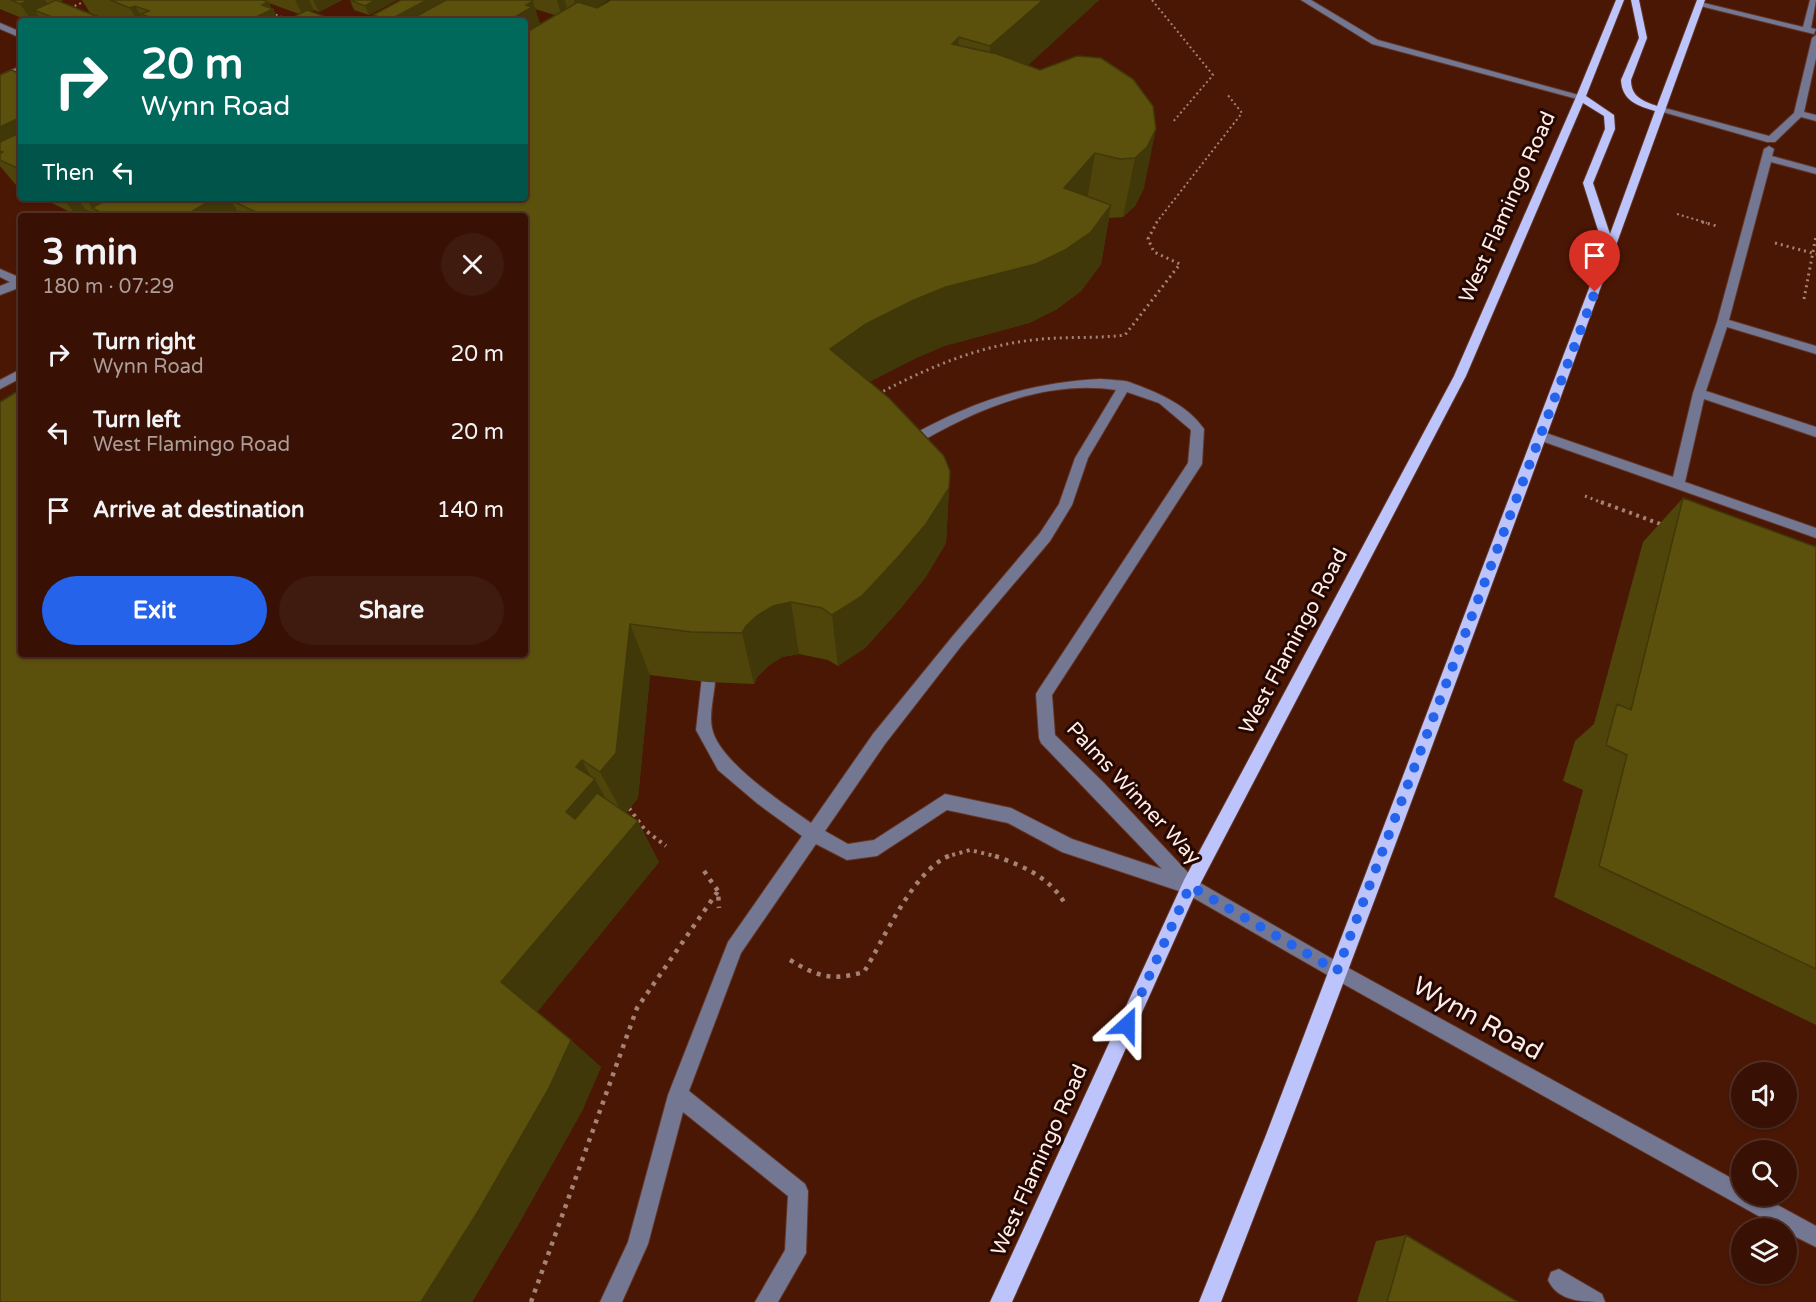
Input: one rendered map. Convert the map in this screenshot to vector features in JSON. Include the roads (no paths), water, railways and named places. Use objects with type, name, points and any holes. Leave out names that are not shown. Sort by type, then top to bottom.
[{"type":"main road","name":"West Flamingo Road","points":[[1001,1302],[1190,886],[1460,376],[1581,97],[1620,0]]},
{"type":"main road","points":[[1635,0],[1643,38],[1625,86],[1627,93],[1637,103],[1661,110]]},
{"type":"main road","points":[[1210,1302],[1276,1136],[1541,436],[1700,2]]},
{"type":"main road","points":[[1581,97],[1609,115],[1610,129],[1588,183],[1610,251]]},
{"type":"street","points":[[1305,0],[1375,42],[1581,97]]},
{"type":"street","points":[[1806,30],[1814,0]]},
{"type":"street","points":[[1700,2],[1816,32]]},
{"type":"street","points":[[0,26],[18,34]]},
{"type":"street","points":[[1678,485],[1699,393],[1723,322],[1772,140],[1799,114],[1813,69],[1816,38]]},
{"type":"street","points":[[0,79],[18,70]]},
{"type":"street","points":[[1661,110],[1772,140]]},
{"type":"street","points":[[1799,114],[1816,118]]},
{"type":"street","points":[[1767,158],[1816,171]]},
{"type":"street","points":[[0,272],[18,281]]},
{"type":"street","points":[[0,291],[18,282]]},
{"type":"street","points":[[1723,322],[1816,350]]},
{"type":"street","points":[[0,385],[18,375]]},
{"type":"street","name":"Palms Winner Way","points":[[898,450],[932,428],[969,410],[1030,391],[1081,384],[1125,385],[1164,400],[1198,429],[1195,464],[1044,694],[1047,738],[1098,788],[1190,886]]},
{"type":"street","points":[[611,1302],[638,1244],[678,1095],[734,948],[879,739],[957,641],[1045,537],[1065,505],[1082,458],[1125,385]]},
{"type":"street","points":[[1699,393],[1816,432]]},
{"type":"street","points":[[1541,436],[1816,533]]},
{"type":"street","name":"Palms Winner Way","points":[[707,682],[704,730],[724,765],[764,799],[812,833],[848,852],[877,849],[945,802],[1011,816],[1068,846],[1190,886]]},
{"type":"street","name":"Wynn Road","points":[[1190,886],[1337,971],[1731,1189]]},
{"type":"street","points":[[678,1095],[798,1191],[795,1253],[766,1302]]},
{"type":"street","name":"Wynn Road","points":[[1761,1206],[1816,1237]]},
{"type":"street","points":[[1559,1280],[1594,1302]]}]
